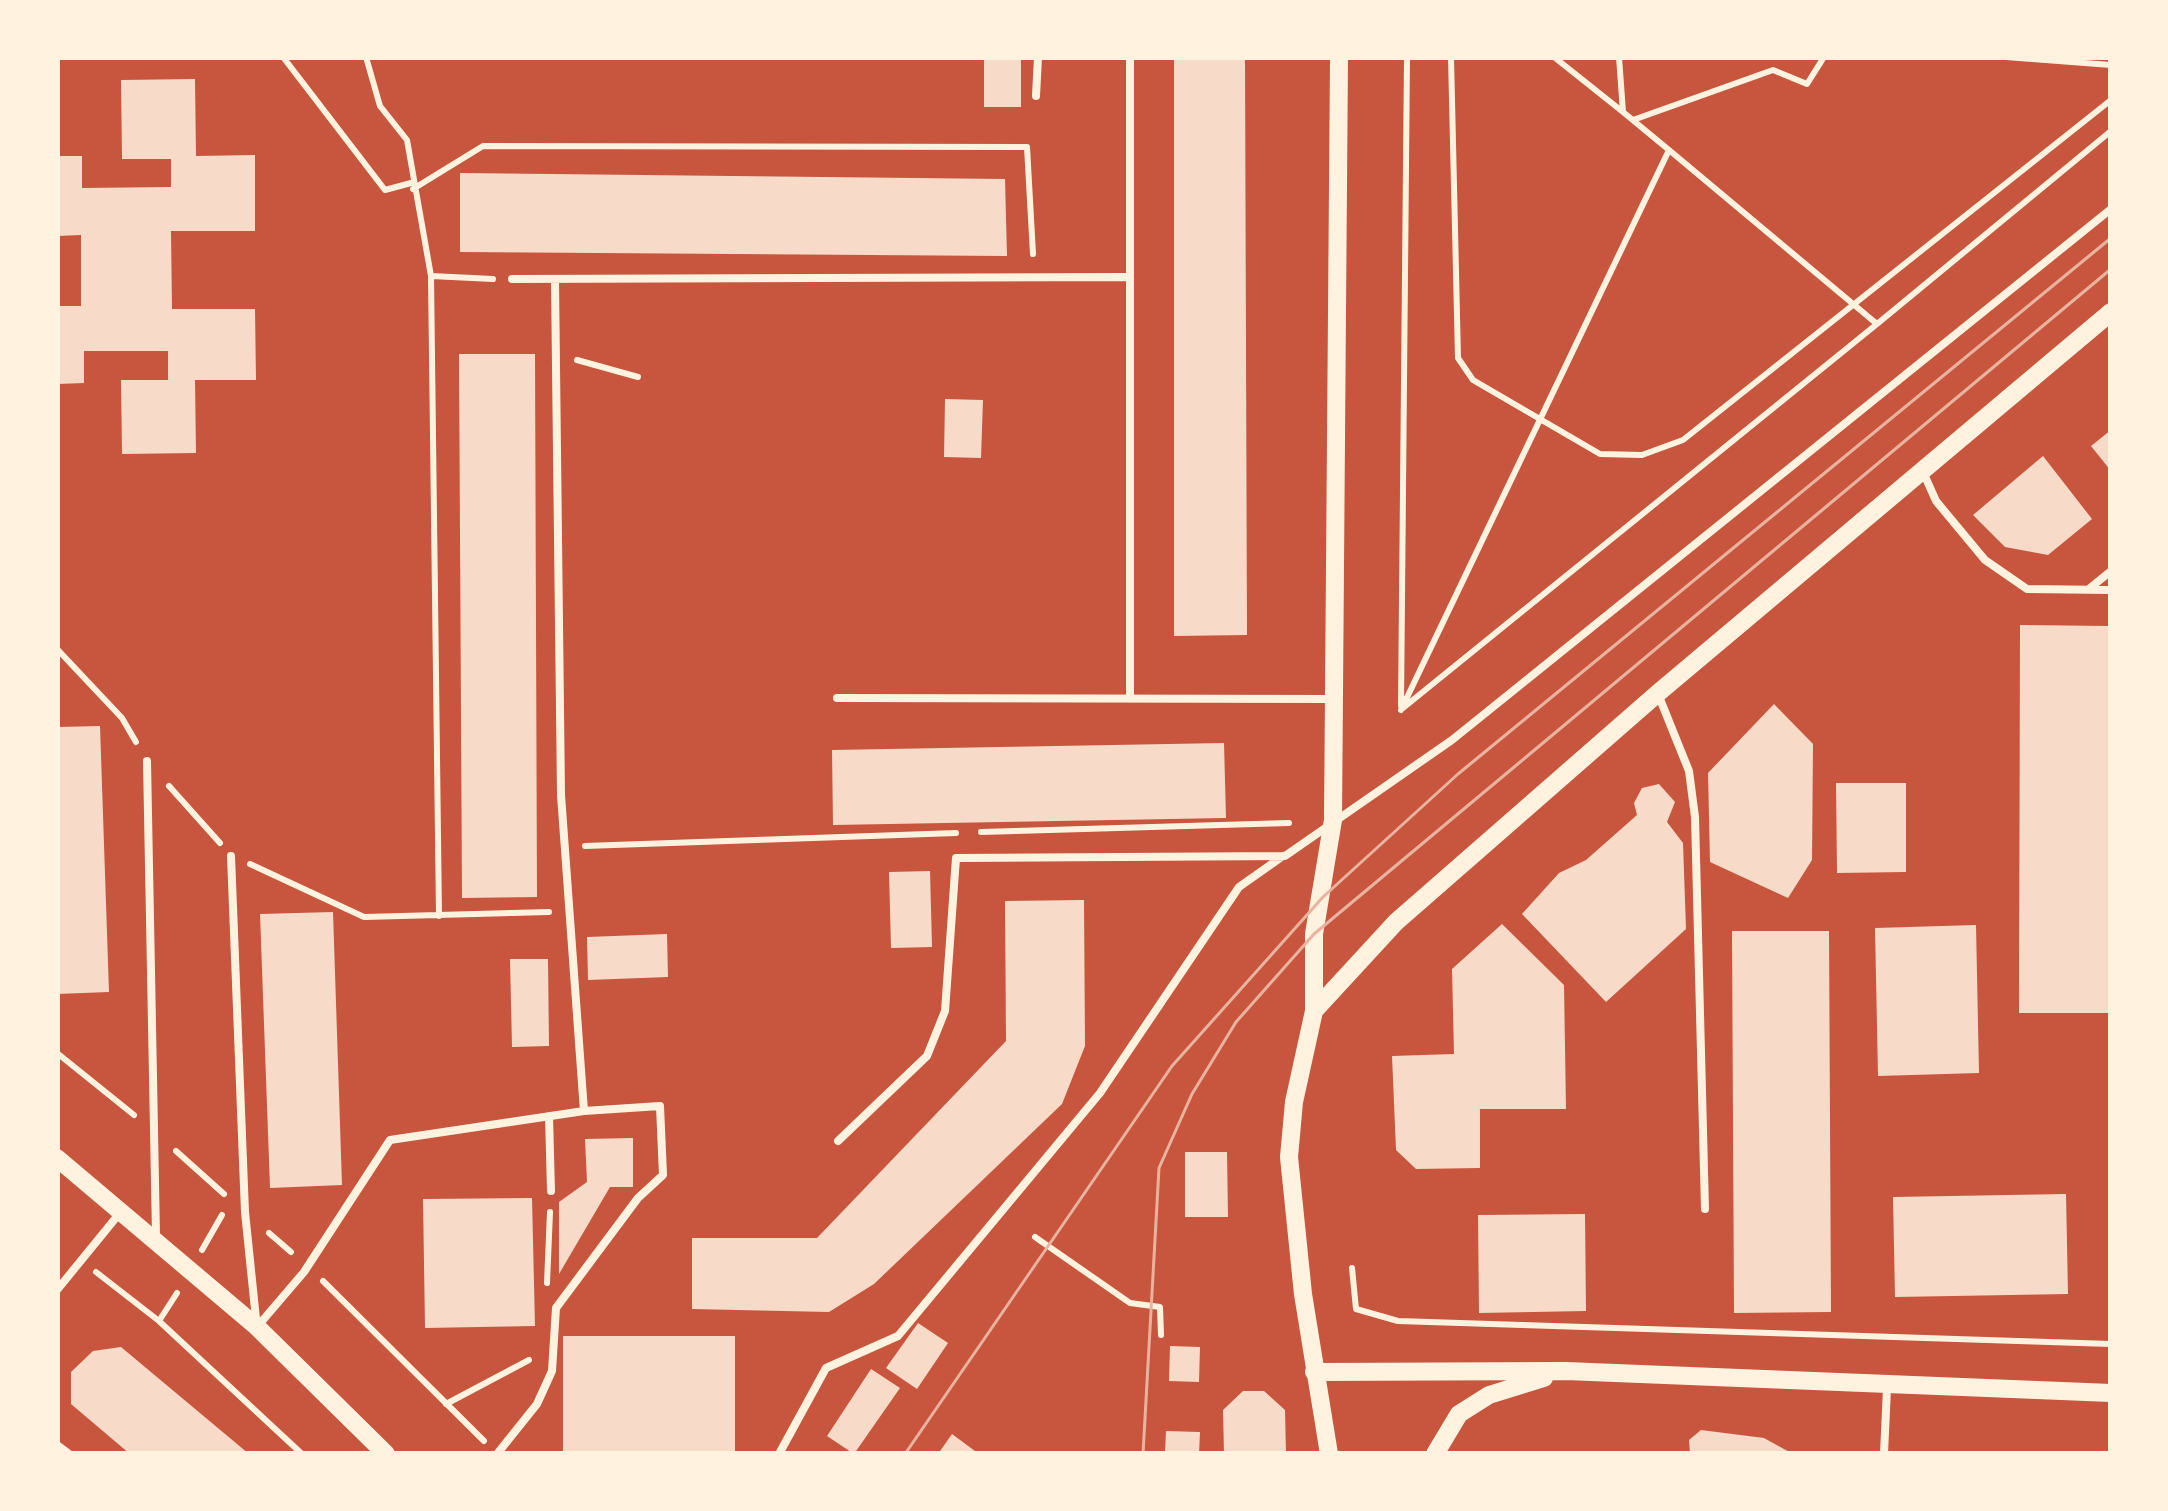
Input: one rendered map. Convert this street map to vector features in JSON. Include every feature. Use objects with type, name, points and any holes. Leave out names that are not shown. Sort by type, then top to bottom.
[{"type":"street","points":[[1328,1454],[1289,1157],[1313,1011],[1314,934],[1333,820],[1339,57]]},
{"type":"street","points":[[1313,1011],[1396,922],[1658,693],[1924,474],[2111,312]]},
{"type":"street","points":[[57,1158],[256,1327],[386,1454]]},
{"type":"street","points":[[1314,1372],[1566,1371],[2111,1393]]},
{"type":"street","points":[[1435,1454],[1459,1414],[1489,1395],[1566,1371]]},
{"type":"lane","points":[[1036,95],[1037,57]]},
{"type":"lane","points":[[1130,57],[1126,277],[1130,697]]},
{"type":"lane","points":[[779,1454],[826,1368],[898,1336],[1100,1093],[1228,899],[1520,687],[2111,209]]},
{"type":"lane","points":[[512,279],[1126,277]]},
{"type":"lane","points":[[555,280],[565,847],[584,1111]]},
{"type":"lane","points":[[1924,474],[1936,501],[1984,560],[2026,590],[2111,590]]},
{"type":"lane","points":[[2089,589],[2111,571]]},
{"type":"lane","points":[[1658,693],[1689,771],[1695,817],[1705,1209]]},
{"type":"lane","points":[[836,698],[1335,699]]},
{"type":"lane","points":[[147,761],[156,1242]]},
{"type":"lane","points":[[231,856],[245,1212],[256,1327]]},
{"type":"lane","points":[[838,1141],[927,1057],[945,1012],[956,858],[1285,856]]},
{"type":"lane","points":[[256,1327],[308,1265],[390,1140],[584,1111],[660,1106],[663,1175],[638,1198],[556,1308],[552,1371],[537,1404],[497,1454]]},
{"type":"lane","points":[[549,1116],[550,1191]]},
{"type":"lane","points":[[57,1290],[120,1213]]},
{"type":"lane","points":[[1884,1454],[1887,1386]]},
{"type":"lane","points":[[57,1445],[69,1454]]},
{"type":"path","points":[[283,57],[385,190],[412,186],[483,146],[1028,147],[1035,279]]},
{"type":"path","points":[[366,57],[380,106],[407,140],[431,277],[439,916]]},
{"type":"path","points":[[1401,710],[1407,57]]},
{"type":"path","points":[[1451,57],[1458,358],[1473,380],[1600,454],[1642,455],[1683,440],[2111,100]]},
{"type":"path","points":[[1554,57],[1877,324]]},
{"type":"path","points":[[1619,57],[1623,112]]},
{"type":"path","points":[[1773,70],[1779,57]]},
{"type":"path","points":[[1631,120],[1773,70],[1807,85],[1824,57]]},
{"type":"path","points":[[2006,57],[2111,65]]},
{"type":"path","points":[[1401,710],[2111,131]]},
{"type":"path","points":[[1401,710],[1669,150]]},
{"type":"path","points":[[431,277],[500,279]]},
{"type":"path","points":[[556,360],[591,359],[638,377]]},
{"type":"path","points":[[57,649],[122,718],[147,761]]},
{"type":"path","points":[[565,847],[1289,823]]},
{"type":"path","points":[[364,917],[570,912]]},
{"type":"path","points":[[546,1291],[550,1191]]},
{"type":"path","points":[[245,1212],[308,1265],[497,1454]]},
{"type":"path","points":[[1035,1237],[1130,1303],[1160,1307],[1160,1335]]},
{"type":"path","points":[[82,1261],[159,1321]]},
{"type":"path","points":[[1352,1268],[1356,1310],[1398,1322],[2111,1344]]},
{"type":"path","points":[[446,1404],[543,1352]]},
{"type":"building","points":[[984,57],[1021,57],[1021,107],[984,107]]},
{"type":"building","points":[[1174,57],[1245,57],[1247,635],[1174,636]]},
{"type":"building","points":[[195,79],[196,156],[255,155],[255,231],[171,231],[172,309],[255,309],[256,380],[195,380],[196,453],[122,454],[121,380],[168,380],[168,351],[84,351],[84,383],[57,384],[57,306],[81,306],[81,235],[57,236],[57,156],[82,156],[82,188],[171,187],[171,159],[122,159],[121,80]]},
{"type":"building","points":[[460,173],[1005,179],[1007,256],[460,252]]},
{"type":"building","points":[[459,354],[535,354],[537,897],[462,898]]},
{"type":"building","points":[[945,399],[983,400],[981,458],[944,457]]},
{"type":"building","points":[[2111,430],[2111,471],[2091,446]]},
{"type":"building","points":[[2043,456],[2092,519],[2048,555],[2005,547],[1973,515]]},
{"type":"building","points":[[2020,625],[2111,626],[2111,1013],[2019,1013]]},
{"type":"building","points":[[1774,704],[1813,744],[1812,860],[1788,898],[1710,862],[1708,773]]},
{"type":"building","points":[[100,726],[109,992],[57,994],[57,727]]},
{"type":"building","points":[[1224,743],[1226,818],[833,825],[832,750]]},
{"type":"building","points":[[1836,783],[1906,783],[1906,872],[1837,873]]},
{"type":"building","points":[[1659,784],[1675,802],[1667,822],[1683,843],[1686,929],[1606,1002],[1522,914],[1559,873],[1586,860],[1637,815],[1634,803],[1642,788]]},
{"type":"building","points":[[930,871],[932,947],[891,948],[889,872]]},
{"type":"building","points":[[1084,900],[1085,1046],[1062,1104],[874,1284],[829,1312],[692,1309],[692,1238],[817,1238],[1006,1041],[1005,901]]},
{"type":"building","points":[[333,912],[342,1185],[270,1188],[260,914]]},
{"type":"building","points":[[1502,924],[1564,985],[1566,1109],[1480,1109],[1480,1168],[1416,1169],[1396,1150],[1392,1056],[1454,1054],[1452,969]]},
{"type":"building","points":[[1976,925],[1979,1073],[1878,1076],[1875,928]]},
{"type":"building","points":[[1732,931],[1829,931],[1831,1312],[1734,1313]]},
{"type":"building","points":[[667,934],[668,977],[588,980],[587,937]]},
{"type":"building","points":[[510,959],[548,959],[549,1046],[512,1047]]},
{"type":"building","points":[[633,1138],[633,1187],[610,1187],[559,1274],[559,1202],[587,1182],[585,1139]]},
{"type":"building","points":[[1185,1152],[1227,1152],[1228,1217],[1185,1217]]},
{"type":"building","points":[[2066,1194],[2068,1294],[1895,1297],[1893,1197]]},
{"type":"building","points":[[532,1198],[535,1326],[425,1328],[423,1199]]},
{"type":"building","points":[[1585,1214],[1586,1311],[1479,1313],[1478,1215]]},
{"type":"building","points":[[918,1323],[948,1343],[917,1389],[886,1368]]},
{"type":"building","points":[[563,1336],[735,1336],[735,1454],[563,1454]]},
{"type":"building","points":[[1170,1346],[1200,1347],[1199,1382],[1169,1381]]},
{"type":"building","points":[[121,1347],[249,1454],[130,1454],[71,1404],[71,1372],[93,1351]]},
{"type":"building","points":[[871,1369],[900,1388],[854,1454],[827,1436]]},
{"type":"building","points":[[1243,1391],[1264,1391],[1285,1410],[1286,1454],[1224,1454],[1223,1410]]},
{"type":"building","points":[[1701,1430],[1764,1438],[1793,1454],[1690,1454],[1689,1440]]},
{"type":"building","points":[[1166,1431],[1200,1432],[1199,1454],[1165,1454]]},
{"type":"building","points":[[952,1434],[979,1454],[938,1454]]},
{"type":"tram line","points":[[905,1454],[1172,1066],[1323,897],[1458,774],[2111,238]]},
{"type":"tram line","points":[[1143,1454],[1159,1168],[1192,1094],[1236,1022],[1314,934],[2111,269]]}]
